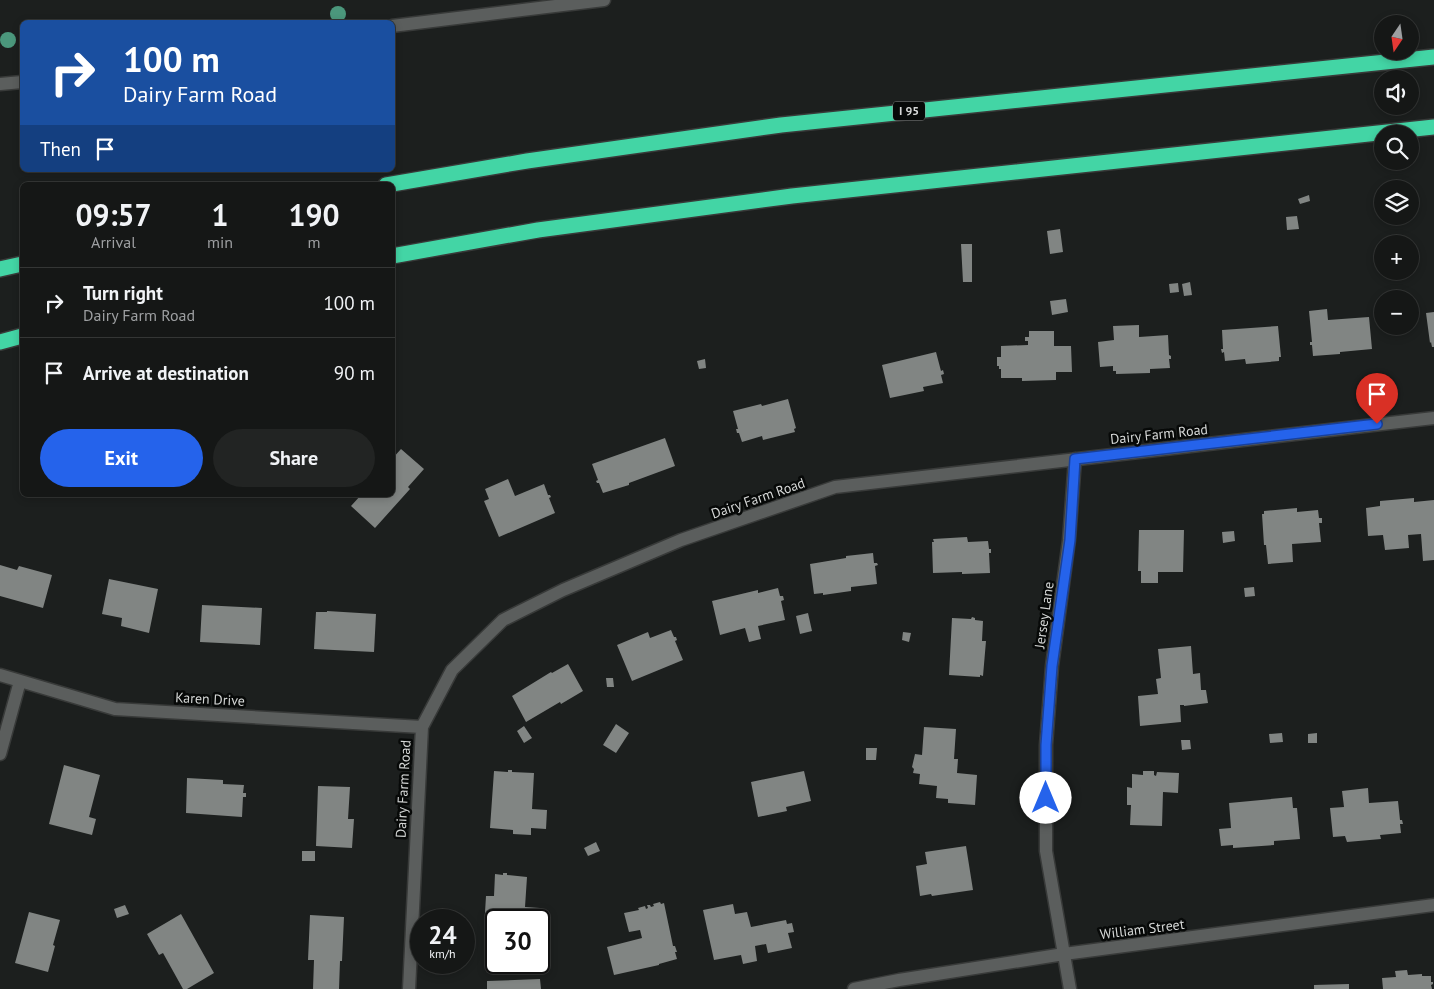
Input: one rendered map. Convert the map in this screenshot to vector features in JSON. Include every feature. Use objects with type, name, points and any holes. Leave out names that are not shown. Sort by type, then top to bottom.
[{"type":"highway","name":"I 95","points":[[395,183],[527,161],[781,125],[1434,56]]},
{"type":"highway","points":[[395,255],[538,230],[792,196],[1434,127]]},
{"type":"highway","points":[[0,269],[20,264]]},
{"type":"highway","points":[[0,342],[20,337]]},
{"type":"street","points":[[395,26],[555,3],[604,0]]},
{"type":"street","points":[[0,84],[20,82]]},
{"type":"street","name":"Dairy Farm Road","points":[[409,989],[422,727],[452,670],[503,620],[563,590],[681,540],[835,487],[1434,418]]},
{"type":"street","name":"Jersey Lane","points":[[1070,989],[1046,850],[1046,745],[1052,666],[1070,540],[1075,459]]},
{"type":"street","name":"Karen Drive","points":[[0,675],[115,709],[422,727]]},
{"type":"street","points":[[0,754],[20,681]]},
{"type":"street","name":"William Street","points":[[854,989],[1064,954],[1434,905]]},
{"type":"building","points":[[1309,195],[1310,201],[1300,204],[1298,199]]},
{"type":"building","points":[[1297,216],[1299,229],[1287,230],[1286,217]]},
{"type":"building","points":[[1060,229],[1063,252],[1050,254],[1047,231]]},
{"type":"building","points":[[961,244],[972,244],[972,282],[963,282]]},
{"type":"building","points":[[1190,282],[1192,295],[1184,296],[1182,284]]},
{"type":"building","points":[[1178,283],[1179,292],[1170,293],[1169,284]]},
{"type":"building","points":[[1066,299],[1068,312],[1052,315],[1050,301]]},
{"type":"building","points":[[1327,309],[1328,320],[1369,317],[1372,349],[1313,356],[1312,345],[1310,345],[1310,342],[1312,342],[1309,311]]},
{"type":"building","points":[[1434,312],[1434,347],[1432,347],[1426,313]]},
{"type":"building","points":[[1139,325],[1139,337],[1168,335],[1169,355],[1171,356],[1171,359],[1169,359],[1170,368],[1150,369],[1150,373],[1116,374],[1116,371],[1113,371],[1113,366],[1100,367],[1098,342],[1114,340],[1113,326]]},
{"type":"building","points":[[1278,326],[1281,357],[1279,357],[1279,361],[1246,364],[1245,359],[1225,361],[1224,352],[1222,353],[1221,349],[1223,349],[1222,330]]},
{"type":"building","points":[[1029,331],[1054,331],[1054,346],[1071,346],[1072,372],[1056,372],[1056,380],[1022,381],[1022,378],[1001,378],[1001,369],[997,366],[997,357],[1001,357],[1001,346],[1028,345],[1025,337],[1029,337]]},
{"type":"building","points":[[936,352],[941,371],[943,370],[944,374],[941,375],[943,383],[923,387],[924,391],[890,398],[882,365]]},
{"type":"building","points":[[705,359],[706,368],[699,369],[697,361]]},
{"type":"building","points":[[788,399],[796,428],[794,429],[795,432],[763,440],[762,436],[742,442],[739,433],[737,433],[736,429],[738,429],[733,411]]},
{"type":"building","points":[[665,438],[675,466],[629,483],[629,485],[603,493],[599,483],[596,481],[598,480],[592,464]]},
{"type":"building","points":[[401,449],[424,469],[408,487],[410,489],[375,528],[351,506],[359,497],[395,497],[395,456]]},
{"type":"building","points":[[508,479],[515,496],[544,484],[548,495],[551,497],[549,498],[555,513],[499,537],[484,501],[489,499],[485,489]]},
{"type":"building","points":[[1414,498],[1414,502],[1434,500],[1434,560],[1423,561],[1421,534],[1408,535],[1409,548],[1385,550],[1383,535],[1368,536],[1366,508],[1380,506],[1380,501]]},
{"type":"building","points":[[1297,508],[1297,512],[1318,510],[1319,518],[1322,518],[1322,523],[1319,523],[1321,542],[1292,544],[1293,562],[1268,564],[1266,545],[1264,545],[1262,514],[1264,514],[1264,511]]},
{"type":"building","points":[[1139,530],[1184,530],[1183,572],[1158,572],[1158,583],[1141,583],[1141,571],[1138,571]]},
{"type":"building","points":[[1234,531],[1235,541],[1223,543],[1222,532]]},
{"type":"building","points":[[967,537],[968,542],[988,541],[989,549],[991,549],[991,553],[989,553],[990,573],[933,573],[933,539]]},
{"type":"building","points":[[873,553],[874,563],[878,565],[875,566],[877,584],[851,587],[851,591],[823,595],[823,593],[814,594],[810,564],[846,558],[846,556]]},
{"type":"building","points":[[0,565],[17,570],[19,566],[52,575],[43,608],[0,596]]},
{"type":"building","points":[[109,579],[158,589],[149,633],[121,626],[122,618],[102,614]]},
{"type":"building","points":[[1254,587],[1255,596],[1245,597],[1244,588]]},
{"type":"building","points":[[778,588],[780,596],[783,596],[784,600],[781,601],[785,620],[758,626],[761,639],[749,642],[745,628],[720,635],[712,601],[758,590],[758,593]]},
{"type":"building","points":[[202,605],[262,608],[260,645],[200,642]]},
{"type":"building","points":[[316,612],[376,614],[374,652],[314,649]]},
{"type":"building","points":[[808,613],[812,631],[800,634],[796,616]]},
{"type":"building","points":[[972,617],[975,620],[983,621],[982,641],[986,641],[983,676],[949,675],[952,618],[971,619]]},
{"type":"building","points":[[671,630],[674,637],[676,637],[677,640],[675,641],[683,660],[632,681],[617,645],[648,632],[650,638]]},
{"type":"building","points":[[903,632],[911,633],[909,642],[902,640]]},
{"type":"building","points":[[1191,646],[1193,674],[1200,673],[1201,690],[1206,690],[1208,703],[1180,705],[1181,722],[1140,726],[1138,696],[1158,694],[1156,679],[1161,678],[1158,649]]},
{"type":"building","points":[[568,664],[583,691],[526,722],[512,696]]},
{"type":"building","points":[[606,678],[613,678],[614,687],[607,687]]},
{"type":"building","points":[[616,724],[629,733],[616,753],[603,745]]},
{"type":"building","points":[[524,726],[532,738],[524,743],[517,731]]},
{"type":"building","points":[[924,727],[956,729],[954,759],[958,759],[957,773],[977,775],[975,805],[948,803],[948,799],[936,798],[937,786],[919,784],[920,774],[913,773],[914,769],[912,767],[915,754],[922,755]]},
{"type":"building","points":[[1282,733],[1283,742],[1270,743],[1269,734]]},
{"type":"building","points":[[1317,733],[1317,743],[1308,743],[1308,734]]},
{"type":"building","points":[[1181,740],[1190,740],[1191,749],[1182,750]]},
{"type":"building","points":[[866,748],[877,748],[876,760],[866,760]]},
{"type":"building","points":[[64,765],[100,775],[89,817],[96,819],[92,835],[49,824]]},
{"type":"building","points":[[508,770],[512,770],[512,772],[534,773],[532,809],[547,810],[546,829],[531,828],[531,835],[513,834],[513,830],[490,828],[494,771],[508,772]]},
{"type":"building","points":[[804,771],[811,801],[786,807],[787,811],[758,817],[751,782]]},
{"type":"building","points":[[1143,771],[1154,771],[1156,776],[1157,772],[1179,773],[1178,793],[1163,792],[1162,826],[1130,825],[1131,805],[1127,805],[1127,787],[1132,788],[1132,774],[1143,775]]},
{"type":"building","points":[[187,778],[223,780],[223,784],[244,785],[243,793],[246,793],[246,797],[243,797],[242,817],[186,813]]},
{"type":"building","points":[[318,786],[350,787],[348,819],[354,819],[352,848],[316,846]]},
{"type":"building","points":[[1368,788],[1369,803],[1398,801],[1400,820],[1402,820],[1403,824],[1400,824],[1401,833],[1380,835],[1381,839],[1347,842],[1345,836],[1333,837],[1330,808],[1344,807],[1342,791]]},
{"type":"building","points":[[1292,797],[1293,808],[1297,808],[1300,839],[1274,841],[1274,845],[1233,848],[1233,845],[1221,846],[1219,829],[1231,828],[1229,803]]},
{"type":"building","points":[[596,842],[600,851],[588,856],[584,848]]},
{"type":"building","points":[[966,846],[973,890],[920,896],[916,866],[927,864],[925,852]]},
{"type":"building","points":[[302,851],[315,851],[315,861],[302,861]]},
{"type":"building","points":[[503,873],[507,873],[507,875],[527,877],[525,907],[540,909],[485,909],[486,896],[494,896],[495,874],[503,875]]},
{"type":"building","points":[[660,902],[661,904],[664,903],[673,946],[675,946],[677,952],[675,952],[677,959],[614,975],[607,947],[642,938],[640,930],[629,932],[624,913],[639,910],[638,908],[645,906],[646,909],[648,908],[647,905],[651,907],[654,906],[653,904]]},
{"type":"building","points":[[733,904],[735,914],[747,912],[751,927],[786,920],[787,924],[792,923],[794,932],[788,933],[792,948],[768,953],[766,944],[755,946],[757,961],[743,964],[741,955],[714,960],[703,910]]},
{"type":"building","points":[[125,905],[129,914],[117,918],[114,909]]},
{"type":"building","points":[[29,912],[60,920],[48,972],[15,963]]},
{"type":"building","points":[[181,914],[214,973],[187,989],[183,989],[163,953],[159,955],[147,934]]},
{"type":"building","points":[[310,915],[344,917],[339,989],[313,989],[314,960],[308,960]]},
{"type":"building","points":[[1407,970],[1408,975],[1422,974],[1422,976],[1431,976],[1431,982],[1433,982],[1431,985],[1432,989],[1383,989],[1382,978],[1396,977],[1395,971]]},
{"type":"building","points":[[540,979],[541,989],[487,989],[487,981]]},
{"type":"building","points":[[1349,984],[1349,989],[1314,989],[1314,985]]},
{"type":"route","points":[[1046,798],[1046,745],[1052,666],[1070,540],[1075,459],[1377,424]]}]
